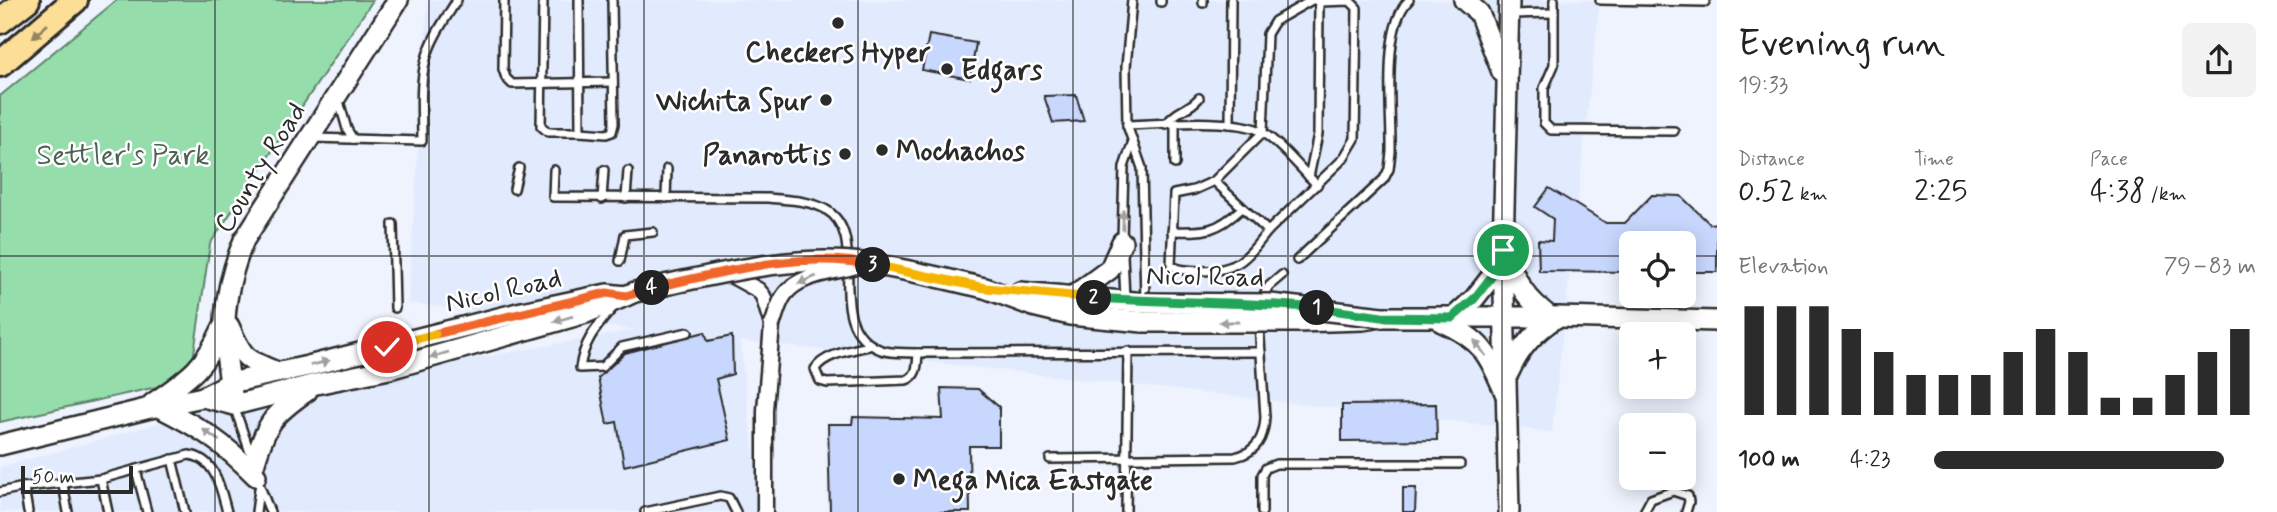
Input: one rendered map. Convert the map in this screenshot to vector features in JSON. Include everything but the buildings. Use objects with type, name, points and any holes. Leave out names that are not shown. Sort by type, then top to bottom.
[{"type":"highway","points":[[0,21],[27,0]]},
{"type":"highway","points":[[0,64],[75,0]]},
{"type":"main road","name":"County Road","points":[[234,405],[225,319],[229,281],[244,240],[398,0]]},
{"type":"main road","points":[[1464,0],[1479,13],[1486,26],[1507,87]]},
{"type":"main road","points":[[1509,7],[1503,256],[1509,512]]},
{"type":"main road","points":[[1072,297],[1110,268],[1122,242]]},
{"type":"main road","points":[[1503,256],[1519,287],[1535,305],[1554,317],[1527,341],[1507,376]]},
{"type":"main road","points":[[1503,256],[1474,299],[1443,318],[1482,346],[1507,397]]},
{"type":"main road","name":"Nicol Road","points":[[234,405],[433,358],[586,313],[665,285],[724,272],[796,262],[864,263],[985,288],[1125,300],[1144,312]]},
{"type":"main road","name":"Nicol Road","points":[[985,288],[1033,306],[1070,315],[1122,320],[1144,312],[1297,322],[1382,317],[1717,321]]},
{"type":"main road","name":"Nicol Road","points":[[203,397],[230,383],[522,312],[607,293],[623,298]]},
{"type":"main road","points":[[225,319],[241,353],[250,362],[277,372]]},
{"type":"main road","points":[[151,407],[200,368],[211,353],[225,319]]},
{"type":"main road","points":[[256,476],[263,434],[278,412],[316,384]]},
{"type":"main road","points":[[0,445],[151,407],[203,397],[234,405]]},
{"type":"main road","points":[[151,407],[210,434],[256,476]]},
{"type":"street","points":[[765,512],[765,410],[772,325],[781,302],[792,286],[804,279],[864,263]]},
{"type":"street","points":[[724,272],[758,290],[763,296],[772,325]]},
{"type":"lane","points":[[309,138],[422,141],[426,60],[436,35],[457,0]]},
{"type":"lane","points":[[504,0],[503,69],[506,78],[512,83],[613,82]]},
{"type":"lane","points":[[543,0],[542,130],[548,132],[611,132],[614,124],[612,0]]},
{"type":"lane","points":[[579,0],[580,132]]},
{"type":"lane","points":[[1132,0],[1126,67],[1127,125],[1142,168],[1144,312]]},
{"type":"lane","points":[[1230,124],[1231,0]]},
{"type":"lane","points":[[1297,260],[1384,179],[1389,169],[1392,38],[1400,12],[1409,0]]},
{"type":"lane","points":[[1553,0],[1554,65],[1544,88],[1546,127],[1551,130],[1674,131]]},
{"type":"lane","points":[[1600,0],[1705,2]]},
{"type":"lane","points":[[1309,177],[1318,134],[1315,1]]},
{"type":"lane","points":[[1315,1],[1350,1],[1357,8],[1356,130],[1350,151],[1241,261],[1217,271],[1183,270],[1171,265],[1174,194],[1194,190],[1214,181],[1263,132],[1267,34],[1275,21],[1315,1]]},
{"type":"lane","points":[[1509,7],[1554,13]]},
{"type":"lane","points":[[338,93],[341,113],[353,139]]},
{"type":"lane","points":[[1175,164],[1170,124],[1175,113],[1189,107],[1199,98]]},
{"type":"lane","points":[[1127,125],[1243,124],[1263,132],[1317,185]]},
{"type":"lane","points":[[1122,320],[1125,300],[1122,242],[1124,167],[1133,144]]},
{"type":"lane","points":[[514,190],[519,168]]},
{"type":"lane","points":[[666,198],[667,169]]},
{"type":"lane","points":[[554,170],[553,197],[768,198],[801,202],[826,209],[838,222],[845,236],[851,317],[860,335],[883,351],[1261,352]]},
{"type":"lane","points":[[602,198],[604,170]]},
{"type":"lane","points":[[626,198],[628,171]]},
{"type":"lane","points":[[1214,181],[1268,231]]},
{"type":"lane","points":[[1172,231],[1213,230],[1229,221],[1242,208]]},
{"type":"lane","points":[[393,224],[395,308]]},
{"type":"lane","points":[[620,261],[625,235],[653,232]]},
{"type":"lane","points":[[1050,459],[1235,457],[1252,451],[1264,432],[1258,319],[1260,302],[1269,286],[1282,275]]},
{"type":"lane","points":[[623,298],[587,340],[582,350],[580,368],[601,367],[622,347],[688,332]]},
{"type":"lane","points":[[872,345],[827,358],[815,369],[816,375],[820,381],[827,383],[906,380],[912,378],[916,372],[918,353]]},
{"type":"lane","points":[[1126,512],[1128,351]]},
{"type":"lane","points":[[234,405],[270,512]]},
{"type":"lane","points":[[0,492],[102,479],[189,455],[205,461],[215,473],[227,512]]},
{"type":"lane","points":[[172,460],[185,512]]},
{"type":"lane","points":[[1262,512],[1262,475],[1266,468],[1276,464],[1460,464]]},
{"type":"lane","points":[[136,470],[147,512]]},
{"type":"lane","points":[[256,476],[256,512]]},
{"type":"lane","points":[[102,479],[108,512]]},
{"type":"lane","points":[[63,484],[68,512]]},
{"type":"lane","points":[[24,487],[28,512]]},
{"type":"lane","points":[[1644,512],[1651,499],[1673,491],[1688,496],[1686,512]]},
{"type":"lane","points":[[645,512],[720,496],[729,498],[736,512]]},
{"type":"shaded area","points":[[428,0],[1600,0],[1552,432],[740,341],[761,512],[0,512],[0,467],[246,399],[634,330],[408,303]]},
{"type":"green space","name":"Settler's Park","points":[[117,0],[373,0],[210,244],[193,360],[170,384],[0,422],[0,96]]},
{"type":"place","name":"Checkers Hyper","points":[[838,23]]},
{"type":"place","name":"Edgars","points":[[947,69]]},
{"type":"place","name":"Wichita Spur","points":[[826,100]]},
{"type":"place","name":"Mochachos","points":[[882,150]]},
{"type":"place","name":"Panarottis","points":[[845,154]]},
{"type":"place","name":"Mega Mica Eastgate","points":[[899,479]]},
{"type":"route","points":[[387,347],[607,293],[626,296],[641,290],[747,267],[825,261],[864,263],[985,288],[1042,295],[1145,303],[1270,304],[1382,317],[1452,318],[1474,299],[1503,262],[1503,250]]}]
